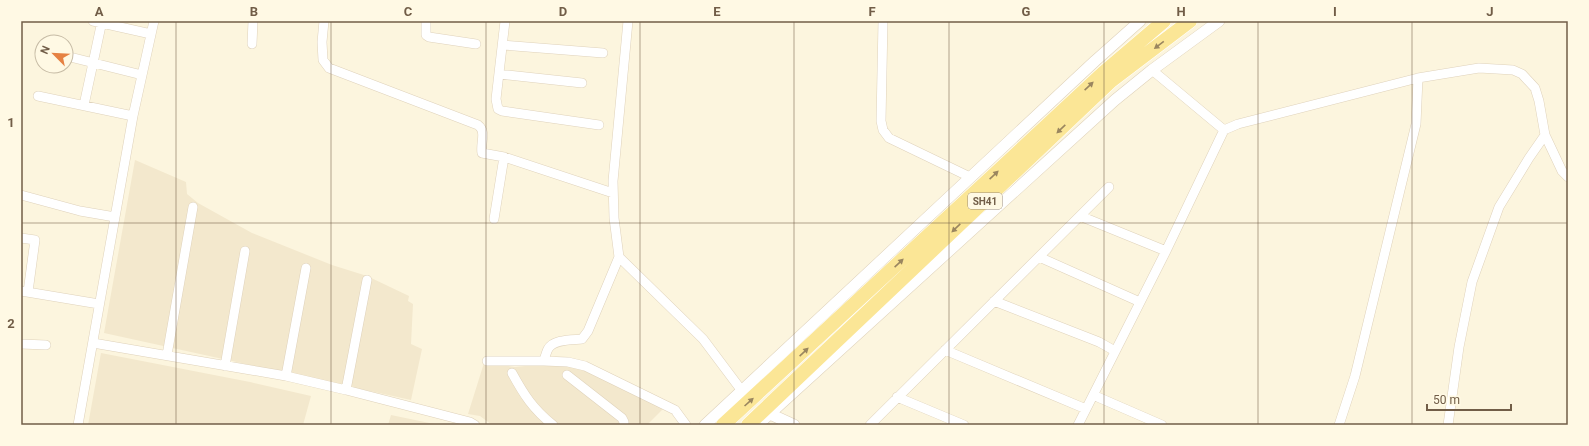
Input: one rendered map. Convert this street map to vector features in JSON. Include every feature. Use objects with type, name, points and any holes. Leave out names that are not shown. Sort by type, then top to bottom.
[{"type":"main road","name":"SH41","points":[[723,425],[1103,73],[1164,21]]},
{"type":"main road","name":"SH41","points":[[748,425],[1112,81],[1190,21]]},
{"type":"street","points":[[78,425],[133,116],[154,21]]},
{"type":"street","points":[[252,44],[253,21]]},
{"type":"street","points":[[324,21],[322,42],[323,60],[329,68],[478,125],[482,128],[483,132],[481,148],[482,153],[504,157],[613,193]]},
{"type":"street","points":[[426,21],[426,35],[429,37],[476,44]]},
{"type":"street","points":[[505,21],[496,99],[498,109],[502,111],[599,125]]},
{"type":"street","points":[[544,362],[548,349],[551,345],[556,342],[582,339],[586,336],[619,257],[614,218],[613,181],[628,21]]},
{"type":"street","points":[[883,21],[881,121],[883,130],[889,138],[897,143],[928,156],[970,177]]},
{"type":"street","points":[[705,425],[1095,60],[1140,21]]},
{"type":"street","points":[[758,425],[1109,106],[1152,70],[1219,21]]},
{"type":"street","points":[[84,105],[93,63],[99,22],[152,34]]},
{"type":"street","points":[[503,45],[603,53]]},
{"type":"street","points":[[74,58],[142,75]]},
{"type":"street","points":[[1078,425],[1166,251],[1224,130],[1245,122],[1418,78],[1479,68],[1513,70],[1522,74],[1535,88],[1546,135],[1562,171],[1568,177]]},
{"type":"street","points":[[1152,70],[1224,130]]},
{"type":"street","points":[[499,74],[582,83]]},
{"type":"street","points":[[1339,425],[1356,376],[1416,124],[1418,78]]},
{"type":"street","points":[[38,96],[133,116]]},
{"type":"street","points":[[1448,425],[1459,347],[1472,282],[1499,207],[1529,158],[1546,135]]},
{"type":"street","points":[[494,218],[504,157]]},
{"type":"street","points":[[870,425],[1109,187]]},
{"type":"street","points":[[21,195],[80,211],[115,216]]},
{"type":"street","points":[[167,355],[193,207]]},
{"type":"street","points":[[1080,216],[1166,251]]},
{"type":"street","points":[[21,238],[35,240],[24,292],[99,304]]},
{"type":"street","points":[[225,366],[244,251]]},
{"type":"street","points":[[619,257],[703,339],[742,390]]},
{"type":"street","points":[[1039,257],[1140,302]]},
{"type":"street","points":[[286,376],[306,268]]},
{"type":"street","points":[[346,390],[367,280]]},
{"type":"street","points":[[994,301],[1099,342],[1115,351]]},
{"type":"street","points":[[92,343],[286,376],[346,390],[471,424]]},
{"type":"street","points":[[21,344],[46,345]]},
{"type":"street","points":[[945,350],[1086,409]]},
{"type":"street","points":[[486,361],[568,362],[586,366],[675,410],[686,425]]},
{"type":"street","points":[[512,373],[531,405],[553,425]]},
{"type":"street","points":[[567,375],[622,418],[624,425]]},
{"type":"street","points":[[1093,395],[1162,425]]},
{"type":"street","points":[[898,397],[964,425]]},
{"type":"street","points":[[770,414],[794,425]]},
{"type":"shaded area","points":[[135,160],[186,182],[187,194],[198,203],[252,233],[332,265],[367,276],[409,296],[408,301],[413,304],[411,344],[422,349],[411,400],[104,333]]},
{"type":"shaded area","points":[[101,353],[250,382],[311,396],[303,425],[88,425]]},
{"type":"shaded area","points":[[484,363],[515,367],[555,363],[573,364],[665,407],[647,425],[492,425],[480,416],[468,414]]},
{"type":"shaded area","points":[[391,415],[439,425],[388,425]]}]
